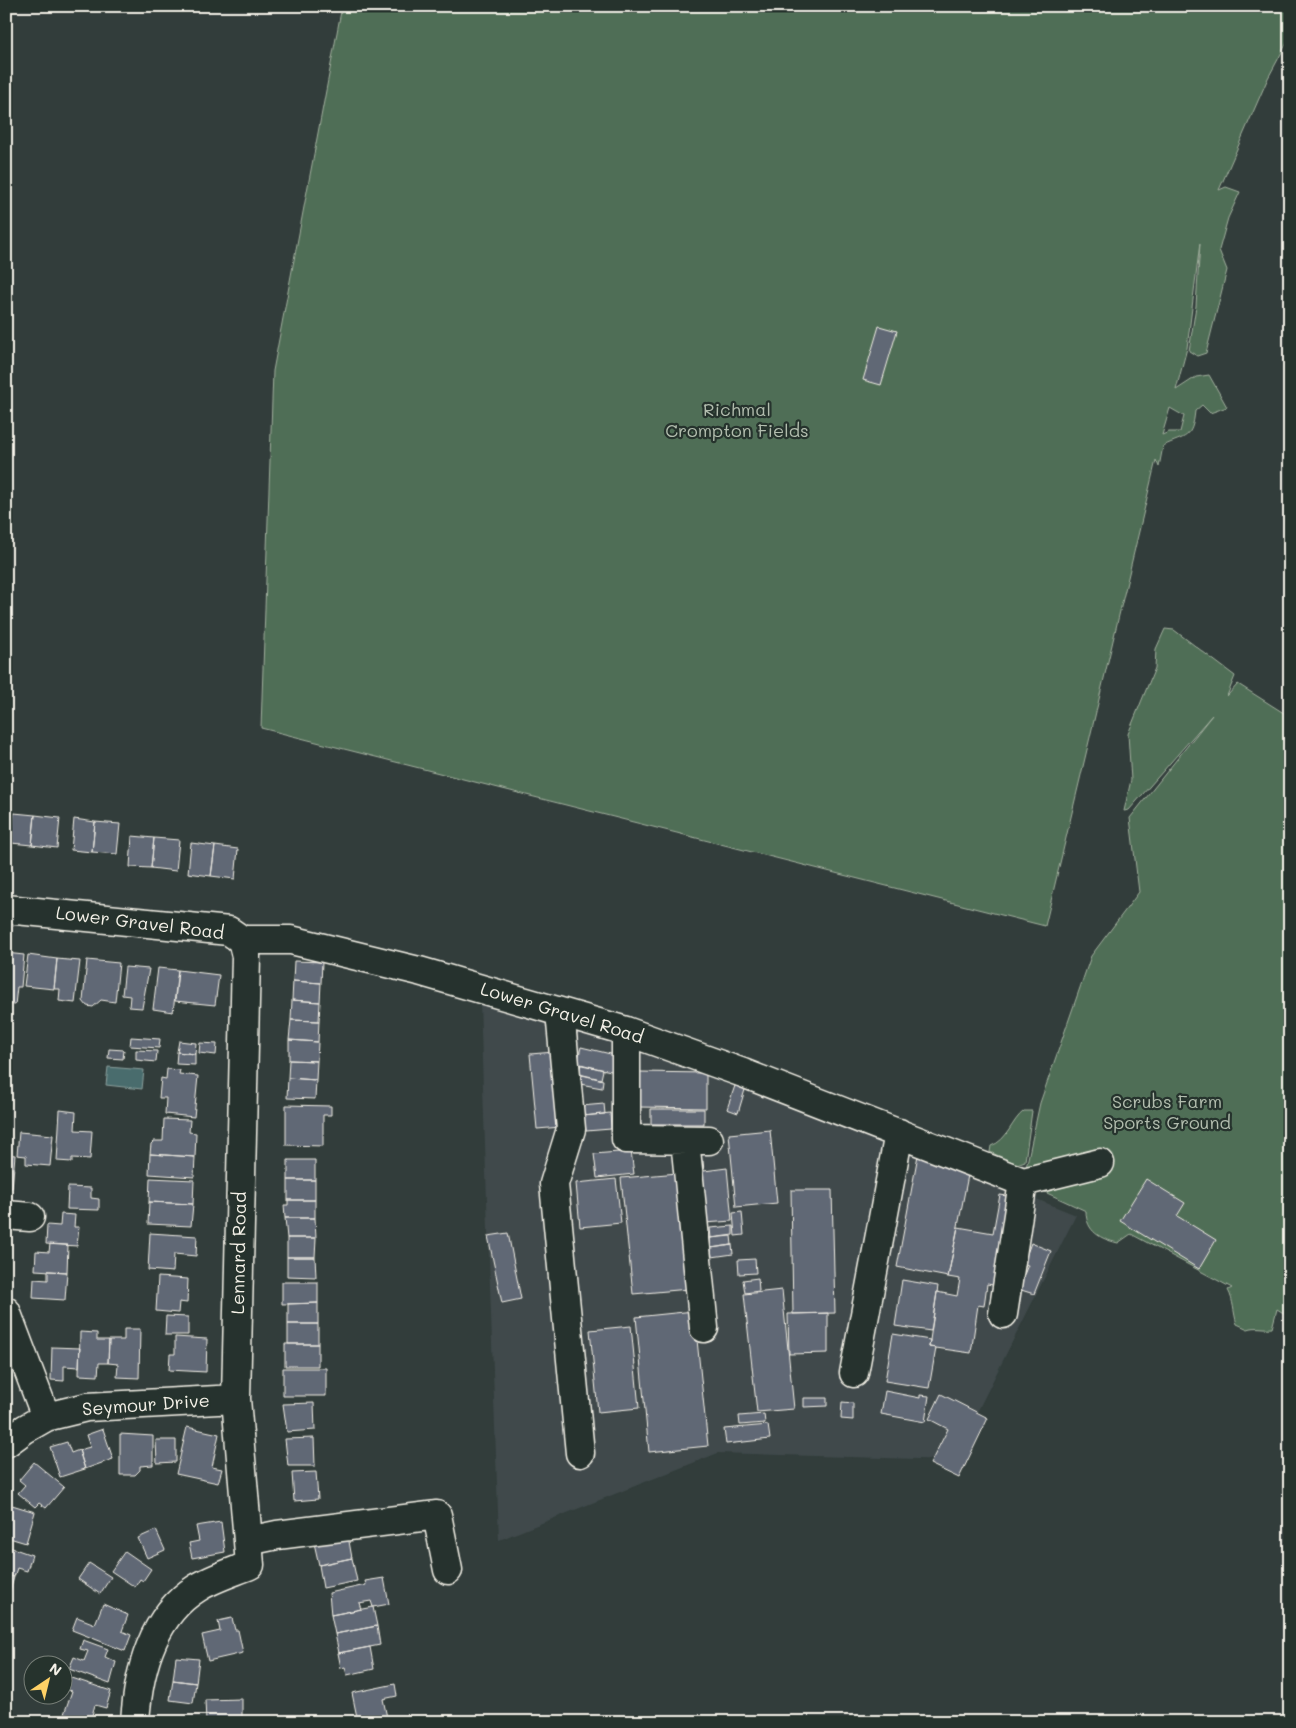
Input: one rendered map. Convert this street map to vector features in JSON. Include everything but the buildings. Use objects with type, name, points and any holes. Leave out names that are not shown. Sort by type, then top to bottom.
[{"type":"street","name":"Lower Gravel Road","points":[[6,909],[229,931],[242,940],[291,940],[418,971],[626,1031],[899,1133],[1023,1182]]},
{"type":"street","name":"Lennard Road","points":[[242,940],[246,956],[236,1399],[249,1553]]},
{"type":"street","points":[[560,1012],[571,1130],[554,1184],[580,1453]]},
{"type":"street","points":[[626,1031],[626,1139],[697,1140],[704,1328]]},
{"type":"street","points":[[854,1373],[899,1133]]},
{"type":"street","points":[[1003,1314],[1023,1182],[1100,1163]]},
{"type":"street","points":[[6,1311],[46,1417]]},
{"type":"street","name":"Seymour Drive","points":[[6,1443],[25,1428],[46,1417],[87,1407],[236,1399]]},
{"type":"street","points":[[135,1722],[140,1676],[160,1627],[173,1609],[182,1598],[277,1535],[436,1515],[448,1570]]},
{"type":"shaded area","points":[[480,1002],[706,1066],[1076,1215],[953,1460],[718,1453],[499,1540]]},
{"type":"green space","name":"Richmal Crompton Fields","points":[[342,6],[1290,6],[1290,37],[1268,78],[1219,190],[1226,187],[1240,192],[1228,218],[1219,250],[1227,270],[1206,353],[1197,356],[1189,351],[1196,306],[1200,243],[1187,348],[1176,390],[1196,377],[1209,375],[1227,407],[1210,413],[1202,405],[1195,411],[1190,432],[1182,438],[1163,446],[1159,467],[1156,460],[1045,926],[261,728],[273,371]],"holes":[[[1170,408],[1184,416],[1180,432],[1169,432],[1162,435]]]},
{"type":"green space","name":"Scrubs Farm Sports Ground","points":[[1165,629],[1174,630],[1235,676],[1227,696],[1238,684],[1290,717],[1290,1317],[1277,1309],[1272,1328],[1248,1329],[1237,1324],[1228,1290],[1232,1288],[1131,1234],[1118,1243],[1100,1237],[1089,1224],[1086,1211],[1023,1182],[1040,1103],[1091,956],[1139,892],[1130,818],[1212,715],[1129,810],[1124,811],[1131,780],[1128,734],[1155,668],[1156,649]]},
{"type":"green space","points":[[1024,1111],[1032,1111],[1025,1161],[1017,1164],[990,1152],[991,1146],[1005,1135]]},
{"type":"water","points":[[108,1067],[144,1070],[142,1089],[106,1085]]}]
